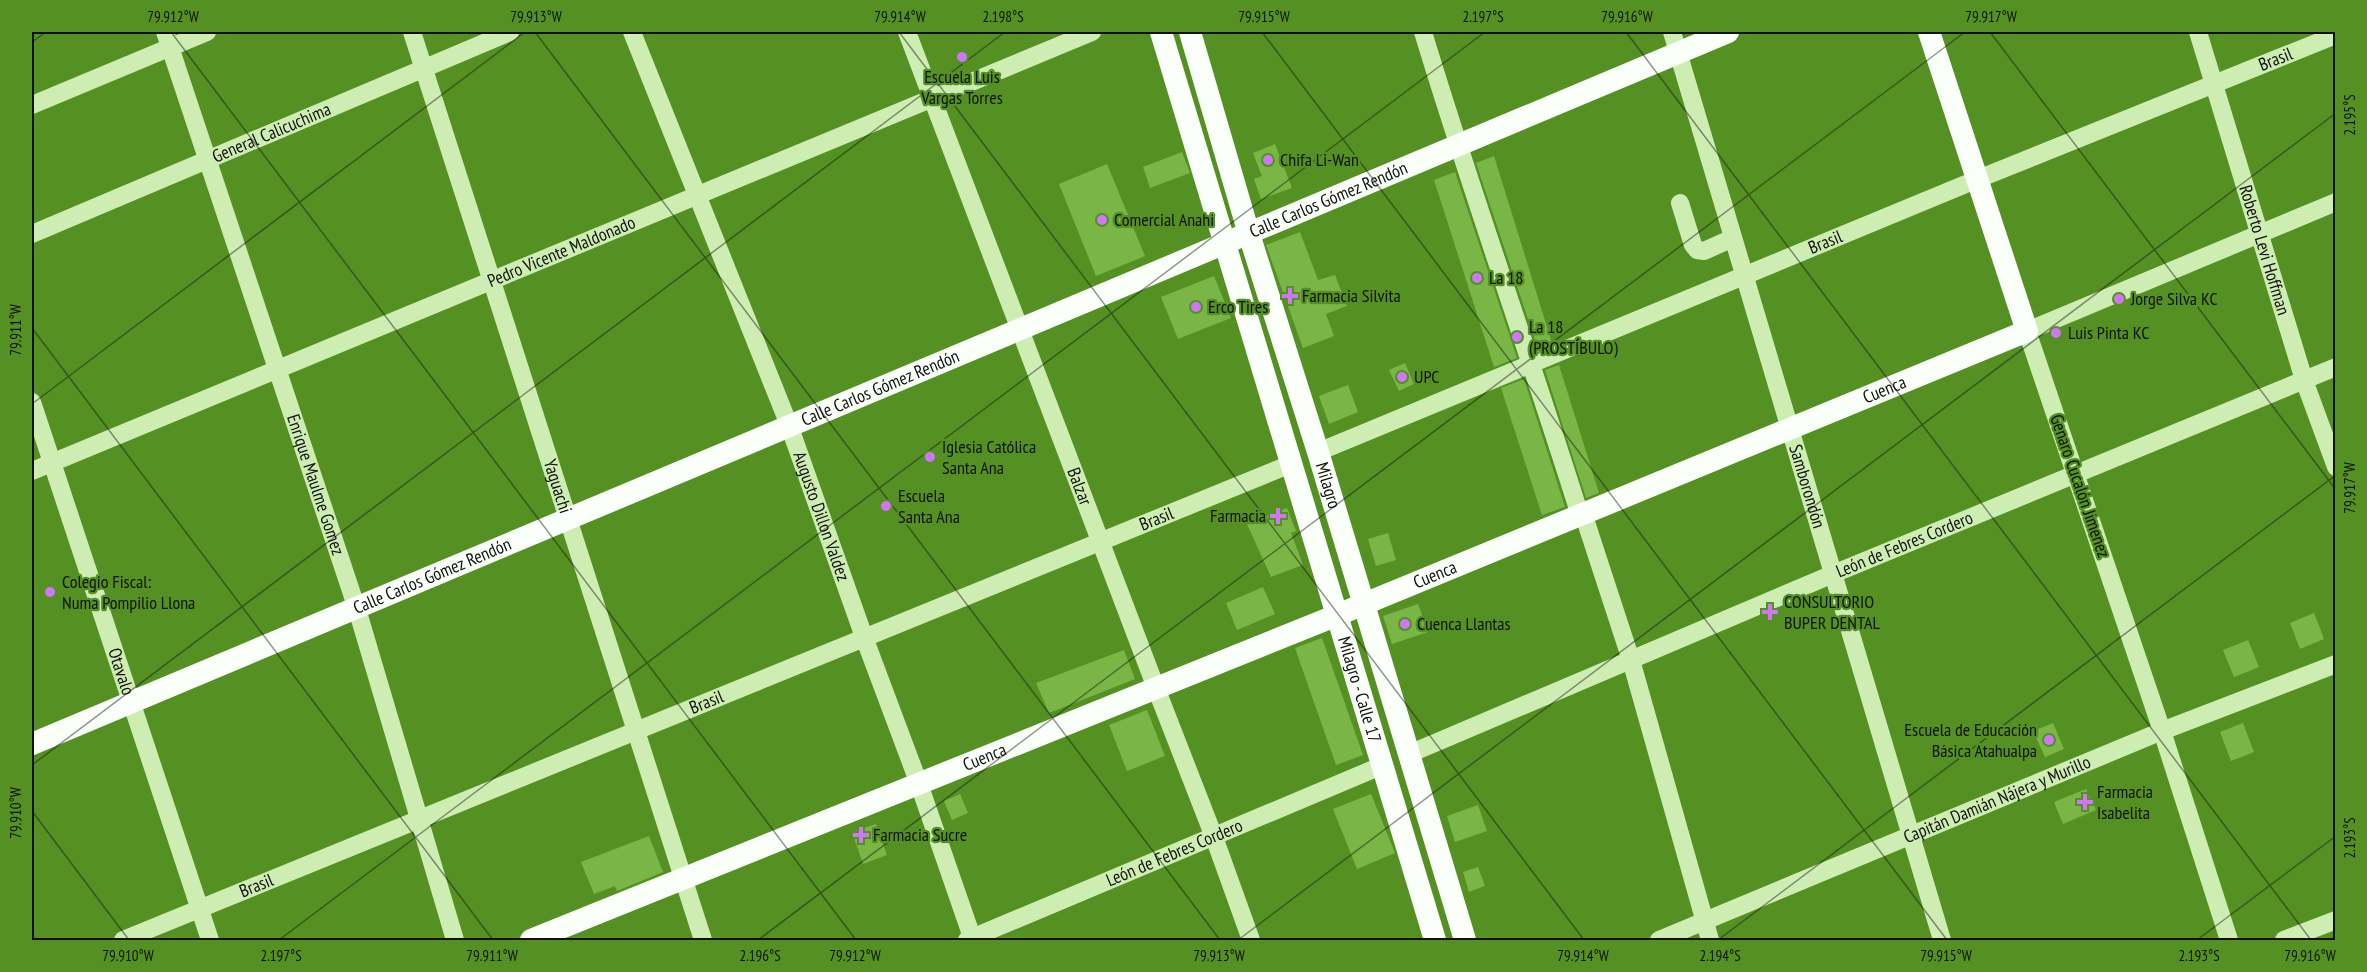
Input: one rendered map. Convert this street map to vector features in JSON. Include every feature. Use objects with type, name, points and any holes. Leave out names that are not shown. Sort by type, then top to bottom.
[{"type":"main road","name":"Milagro","points":[[1161,32],[1335,616]]},
{"type":"main road","name":"Milagro","points":[[1190,32],[1249,234],[1318,452],[1465,940]]},
{"type":"main road","name":"Calle Carlos Gómez Rendón","points":[[32,744],[1249,234],[1461,155],[1675,42],[1728,32]]},
{"type":"main road","name":"Genaro Cucalón Jimenez","points":[[1929,32],[2027,331]]},
{"type":"main road","name":"Cuenca","points":[[531,940],[1335,616],[1580,509],[1790,428],[2027,331]]},
{"type":"main road","name":"Milagro - Calle 17","points":[[1335,616],[1381,765]]},
{"type":"main road","points":[[1381,765],[1435,940]]},
{"type":"street","points":[[32,105],[168,39],[207,32]]},
{"type":"street","name":"Yaguachi","points":[[412,32],[570,519],[703,940]]},
{"type":"street","name":"General Calicuchima","points":[[32,234],[510,32]]},
{"type":"street","name":"Augusto Dillon Valdez","points":[[632,32],[789,425],[919,784],[971,940]]},
{"type":"street","name":"Balzar","points":[[907,32],[1214,837],[1251,940]]},
{"type":"street","name":"Pedro Vicente Maldonado","points":[[32,471],[1092,32]]},
{"type":"street","points":[[1423,32],[1461,155],[1631,660],[1710,940]]},
{"type":"street","name":"Roberto Levi Hoffman","points":[[2198,32],[2304,380],[2336,467]]},
{"type":"street","name":"Brasil","points":[[1318,452],[1978,179],[2336,35]]},
{"type":"street","name":"Enrique Maulme Gomez","points":[[168,39],[357,609],[455,940]]},
{"type":"street","name":"Samborondón","points":[[1675,42],[1942,940]]},
{"type":"street","name":"Cuenca","points":[[2027,331],[2336,202]]},
{"type":"street","points":[[1680,203],[1693,245],[1697,250],[1704,251],[1733,238]]},
{"type":"street","name":"Genaro Cucalón Jimenez","points":[[2027,331],[2162,731],[2229,940]]},
{"type":"street","name":"León de Febres Cordero","points":[[1409,754],[2076,472],[2336,367]]},
{"type":"street","name":"Otavalo","points":[[32,402],[130,704],[210,940]]},
{"type":"street","name":"Brasil","points":[[123,940],[1291,464]]},
{"type":"street","name":"Capitán Damián Nájera y Murillo","points":[[1659,940],[1912,837],[2162,731],[2336,664]]},
{"type":"street","name":"León de Febres Cordero","points":[[971,940],[1381,765]]},
{"type":"street","points":[[2284,940],[2336,920]]},
{"type":"building","points":[[1275,144],[1292,188],[1261,199],[1254,179],[1262,176],[1253,153]]},
{"type":"building","points":[[1182,152],[1190,173],[1150,188],[1143,167]]},
{"type":"building","points":[[1494,156],[1552,343],[1538,349],[1476,163]]},
{"type":"building","name":"Comercial Anahi","points":[[1107,164],[1145,256],[1096,276],[1059,184]]},
{"type":"building","points":[[1455,172],[1517,358],[1494,367],[1434,180]]},
{"type":"building","points":[[1300,232],[1318,280],[1335,275],[1347,306],[1326,314],[1334,336],[1303,348],[1266,245]]},
{"type":"building","name":"Erco Tires","points":[[1214,276],[1231,318],[1178,339],[1161,297]]},
{"type":"building","name":"UPC","points":[[1405,363],[1414,384],[1399,391],[1389,370]]},
{"type":"building","points":[[1559,365],[1599,493],[1586,498],[1545,370]]},
{"type":"building","points":[[1524,379],[1565,507],[1542,515],[1501,388]]},
{"type":"building","points":[[1348,385],[1358,412],[1329,424],[1319,396]]},
{"type":"building","points":[[1287,508],[1296,531],[1291,533],[1303,565],[1271,577],[1247,524]]},
{"type":"building","points":[[1388,533],[1396,560],[1376,566],[1368,539]]},
{"type":"building","points":[[1263,587],[1275,614],[1237,630],[1226,603]]},
{"type":"building","name":"Cuenca Llantas","points":[[1418,604],[1428,632],[1392,644],[1383,616]]},
{"type":"building","points":[[2314,613],[2324,639],[2300,649],[2290,623]]},
{"type":"building","points":[[1322,638],[1363,755],[1336,765],[1295,648]]},
{"type":"building","points":[[2248,640],[2259,667],[2234,677],[2223,650]]},
{"type":"building","points":[[1124,650],[1135,679],[1049,713],[1036,683]]},
{"type":"building","points":[[1147,710],[1165,756],[1127,771],[1109,725]]},
{"type":"building","name":"Escuela de Educación Básica Atahualpa","points":[[2053,723],[2064,749],[2045,757],[2033,731]]},
{"type":"building","points":[[2243,723],[2254,752],[2231,761],[2220,732]]},
{"type":"building","points":[[2086,789],[2096,810],[2063,824],[2054,802]]},
{"type":"building","points":[[960,794],[968,813],[952,820],[944,801]]},
{"type":"building","points":[[1371,794],[1395,853],[1357,869],[1333,809]]},
{"type":"building","points":[[1478,805],[1487,831],[1455,842],[1447,816]]},
{"type":"building","points":[[876,824],[887,855],[863,864],[852,832]]},
{"type":"building","points":[[649,836],[663,872],[617,891],[615,886],[594,894],[581,862]]},
{"type":"building","points":[[1478,867],[1485,886],[1469,892],[1463,872]]},
{"type":"place","name":"Escuela Luis Vargas Torres","points":[[962,57]]},
{"type":"place","name":"Chifa Li-Wan","points":[[1268,160]]},
{"type":"place","name":"Comercial Anahi","points":[[1102,220]]},
{"type":"place","name":"La 18","points":[[1477,278]]},
{"type":"place","name":"Farmacia Silvita","points":[[1290,296]]},
{"type":"place","name":"Jorge Silva KC","points":[[2119,299]]},
{"type":"place","name":"Erco Tires","points":[[1196,307]]},
{"type":"place","name":"Luis Pinta KC","points":[[2056,333]]},
{"type":"place","name":"La 18 (PROSTÍBULO)","points":[[1517,337]]},
{"type":"place","name":"UPC","points":[[1402,377]]},
{"type":"place","name":"Iglesia Católica Santa Ana","points":[[930,457]]},
{"type":"place","name":"Escuela Santa Ana","points":[[886,506]]},
{"type":"place","name":"Farmacia","points":[[1278,516]]},
{"type":"place","name":"Colegio Fiscal: Numa Pompilio Llona","points":[[50,592]]},
{"type":"place","name":"CONSULTORIO BUPER DENTAL","points":[[1770,612]]},
{"type":"place","name":"Cuenca Llantas","points":[[1405,624]]},
{"type":"place","name":"Escuela de Educación Básica Atahualpa","points":[[2049,740]]},
{"type":"place","name":"Farmacia Isabelita","points":[[2085,802]]},
{"type":"place","name":"Farmacia Sucre","points":[[861,835]]}]
